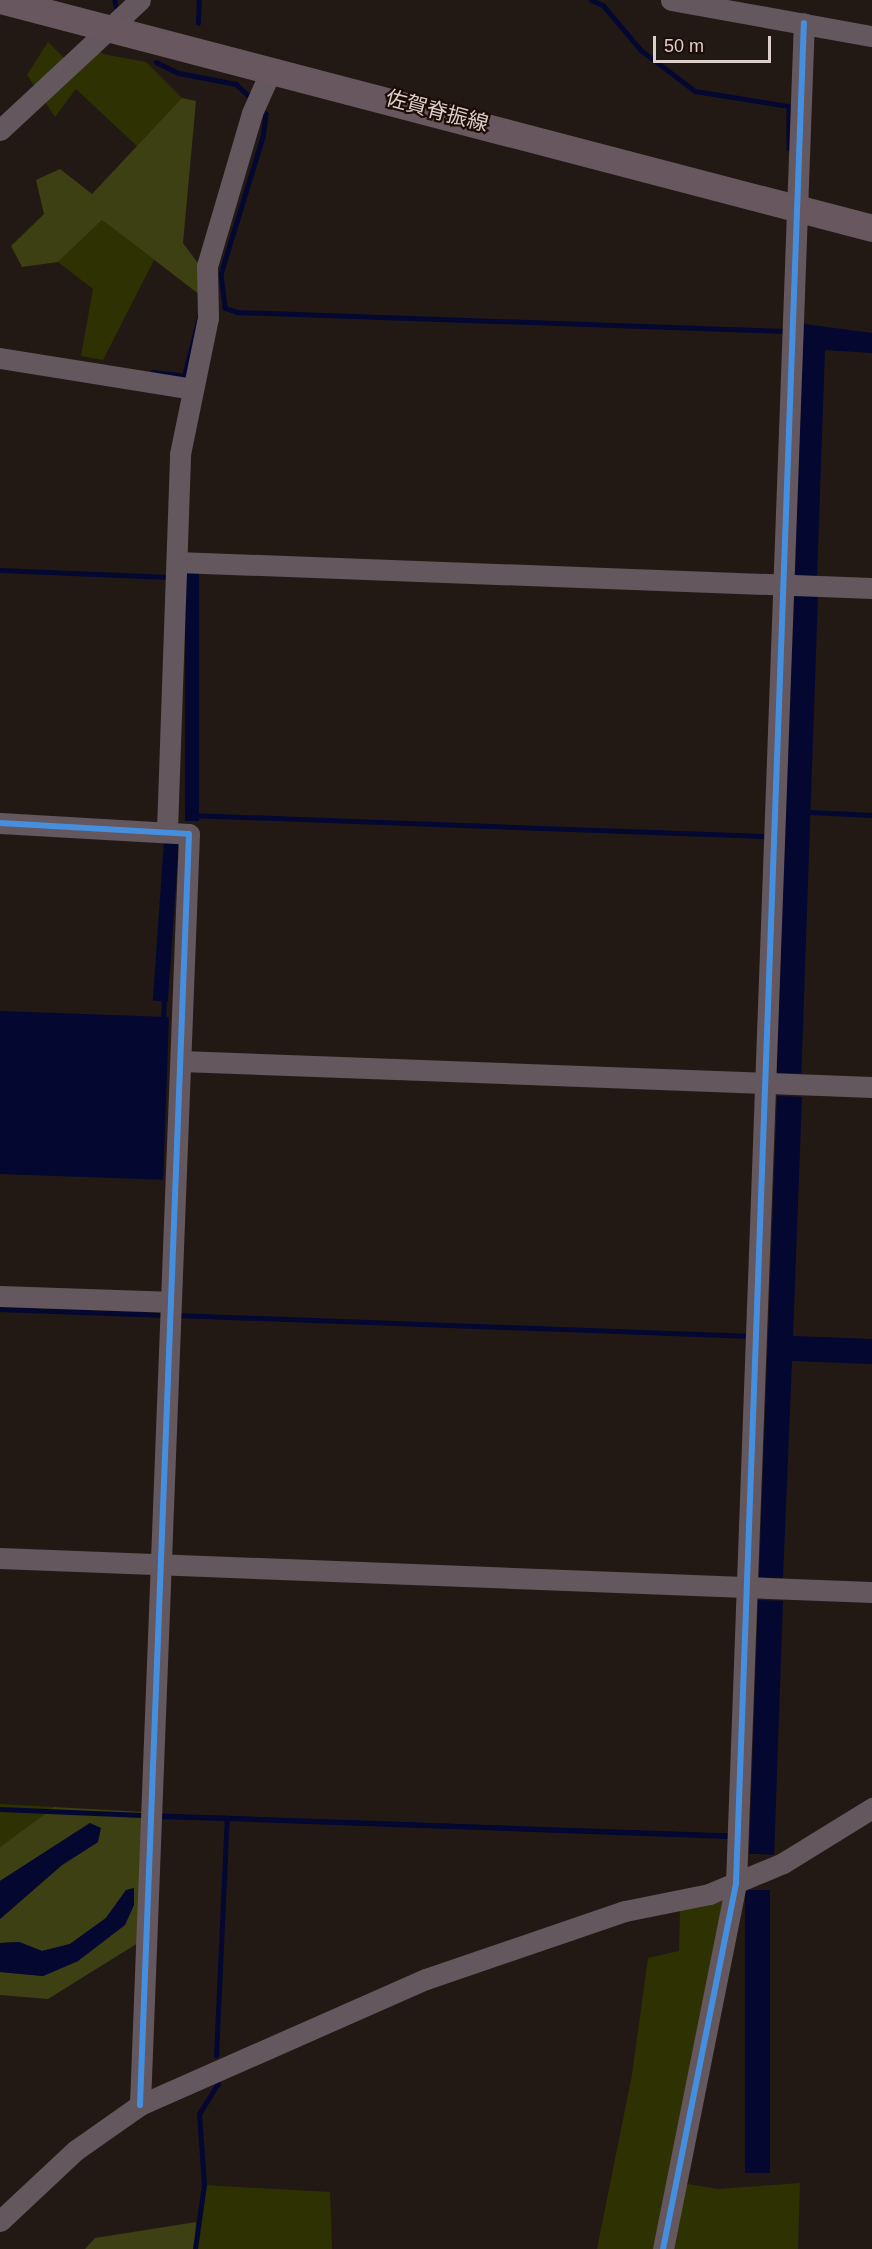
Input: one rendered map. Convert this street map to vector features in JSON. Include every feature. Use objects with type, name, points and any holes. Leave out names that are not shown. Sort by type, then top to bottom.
[{"type":"main road","name":"佐賀脊振線","points":[[11,2],[112,29],[267,79],[796,205],[872,228]]},
{"type":"street","points":[[1,126],[88,45],[112,29],[140,0]]},
{"type":"street","points":[[671,0],[872,36]]},
{"type":"street","points":[[663,2249],[752,1876],[763,1588],[755,1337],[781,1083],[797,586],[791,331],[804,23]]},
{"type":"street","points":[[174,831],[180,454],[208,310],[207,266],[252,113],[267,79]]},
{"type":"street","points":[[0,358],[193,389]]},
{"type":"street","points":[[177,562],[872,588]]},
{"type":"street","points":[[0,823],[174,831],[189,834],[181,1061],[168,1311],[140,2105]]},
{"type":"street","points":[[181,1061],[872,1087]]},
{"type":"street","points":[[0,1296],[168,1311]]},
{"type":"street","points":[[0,1558],[872,1592]]},
{"type":"street","points":[[0,2221],[76,2150],[140,2105],[426,1979],[626,1911],[709,1894],[752,1876],[872,1808]]},
{"type":"green space","points":[[48,42],[65,59],[93,47],[103,54],[146,62],[182,98],[139,148],[76,89],[55,117],[27,75]]},
{"type":"green space","points":[[182,98],[196,101],[183,243],[197,262],[200,295],[102,220],[58,262],[22,267],[11,246],[44,214],[36,180],[60,169],[92,194]]},
{"type":"green space","points":[[102,220],[154,260],[103,360],[81,356],[93,289],[58,262]]},
{"type":"green space","points":[[0,1804],[54,1807],[0,1847]]},
{"type":"green space","points":[[54,1807],[143,1812],[138,1943],[48,1999],[0,1995],[0,1972],[43,1976],[78,1961],[126,1890],[106,1918],[70,1944],[42,1951],[19,1942],[0,1943],[0,1919],[62,1865],[98,1842],[90,1823],[0,1881],[0,1847]]},
{"type":"green space","points":[[725,1898],[670,2181],[718,2189],[800,2183],[798,2249],[597,2249],[632,2075],[648,1958],[679,1951],[680,1910]]},
{"type":"green space","points":[[204,2185],[330,2192],[332,2249],[195,2249]]},
{"type":"green space","points":[[196,2222],[195,2249],[85,2249],[95,2238]]},
{"type":"water","points":[[804,324],[872,333],[872,353],[825,350],[817,577],[794,576]]},
{"type":"water","points":[[185,572],[199,572],[199,821],[185,821]]},
{"type":"water","points":[[793,595],[818,596],[801,1074],[776,1073]]},
{"type":"water","points":[[164,841],[179,842],[168,1002],[153,1001]]},
{"type":"water","points":[[0,1011],[169,1017],[163,1180],[0,1174]]},
{"type":"water","points":[[777,1096],[802,1097],[793,1336],[872,1339],[872,1364],[792,1361],[783,1578],[759,1577]]},
{"type":"water","points":[[758,1600],[783,1601],[774,1855],[749,1854]]},
{"type":"water","points":[[90,1823],[101,1828],[98,1842],[62,1865],[0,1919],[0,1881]]},
{"type":"water","points":[[134,1888],[134,1905],[125,1925],[78,1961],[43,1976],[0,1972],[0,1943],[19,1942],[42,1951],[70,1944],[106,1918],[126,1890]]},
{"type":"water","points":[[745,1890],[770,1890],[770,2173],[745,2173]]},
{"type":"waterway","points":[[115,0],[116,6]]},
{"type":"waterway","points":[[198,23],[199,0]]},
{"type":"waterway","points":[[591,0],[603,5],[641,50],[695,91],[789,106],[789,148]]},
{"type":"waterway","points":[[156,62],[179,73],[236,84],[252,99]]},
{"type":"waterway","points":[[260,107],[266,114],[263,137],[221,274],[225,308],[237,312],[786,331]]},
{"type":"waterway","points":[[153,372],[184,376],[200,313]]},
{"type":"waterway","points":[[0,570],[169,577]]},
{"type":"waterway","points":[[811,812],[872,815]]},
{"type":"waterway","points":[[189,815],[764,836]]},
{"type":"waterway","points":[[163,1018],[164,996]]},
{"type":"waterway","points":[[0,1309],[164,1315]]},
{"type":"waterway","points":[[175,1315],[752,1336]]},
{"type":"waterway","points":[[0,1809],[142,1815]]},
{"type":"waterway","points":[[159,1816],[227,1818],[730,1836],[159,1816]]},
{"type":"waterway","points":[[216,2056],[227,1818]]},
{"type":"waterway","points":[[195,2249],[204,2185],[199,2114],[218,2084]]},
{"type":"cycle path","points":[[663,2249],[736,1883],[804,23]]},
{"type":"cycle path","points":[[0,823],[189,834],[140,2105]]}]
